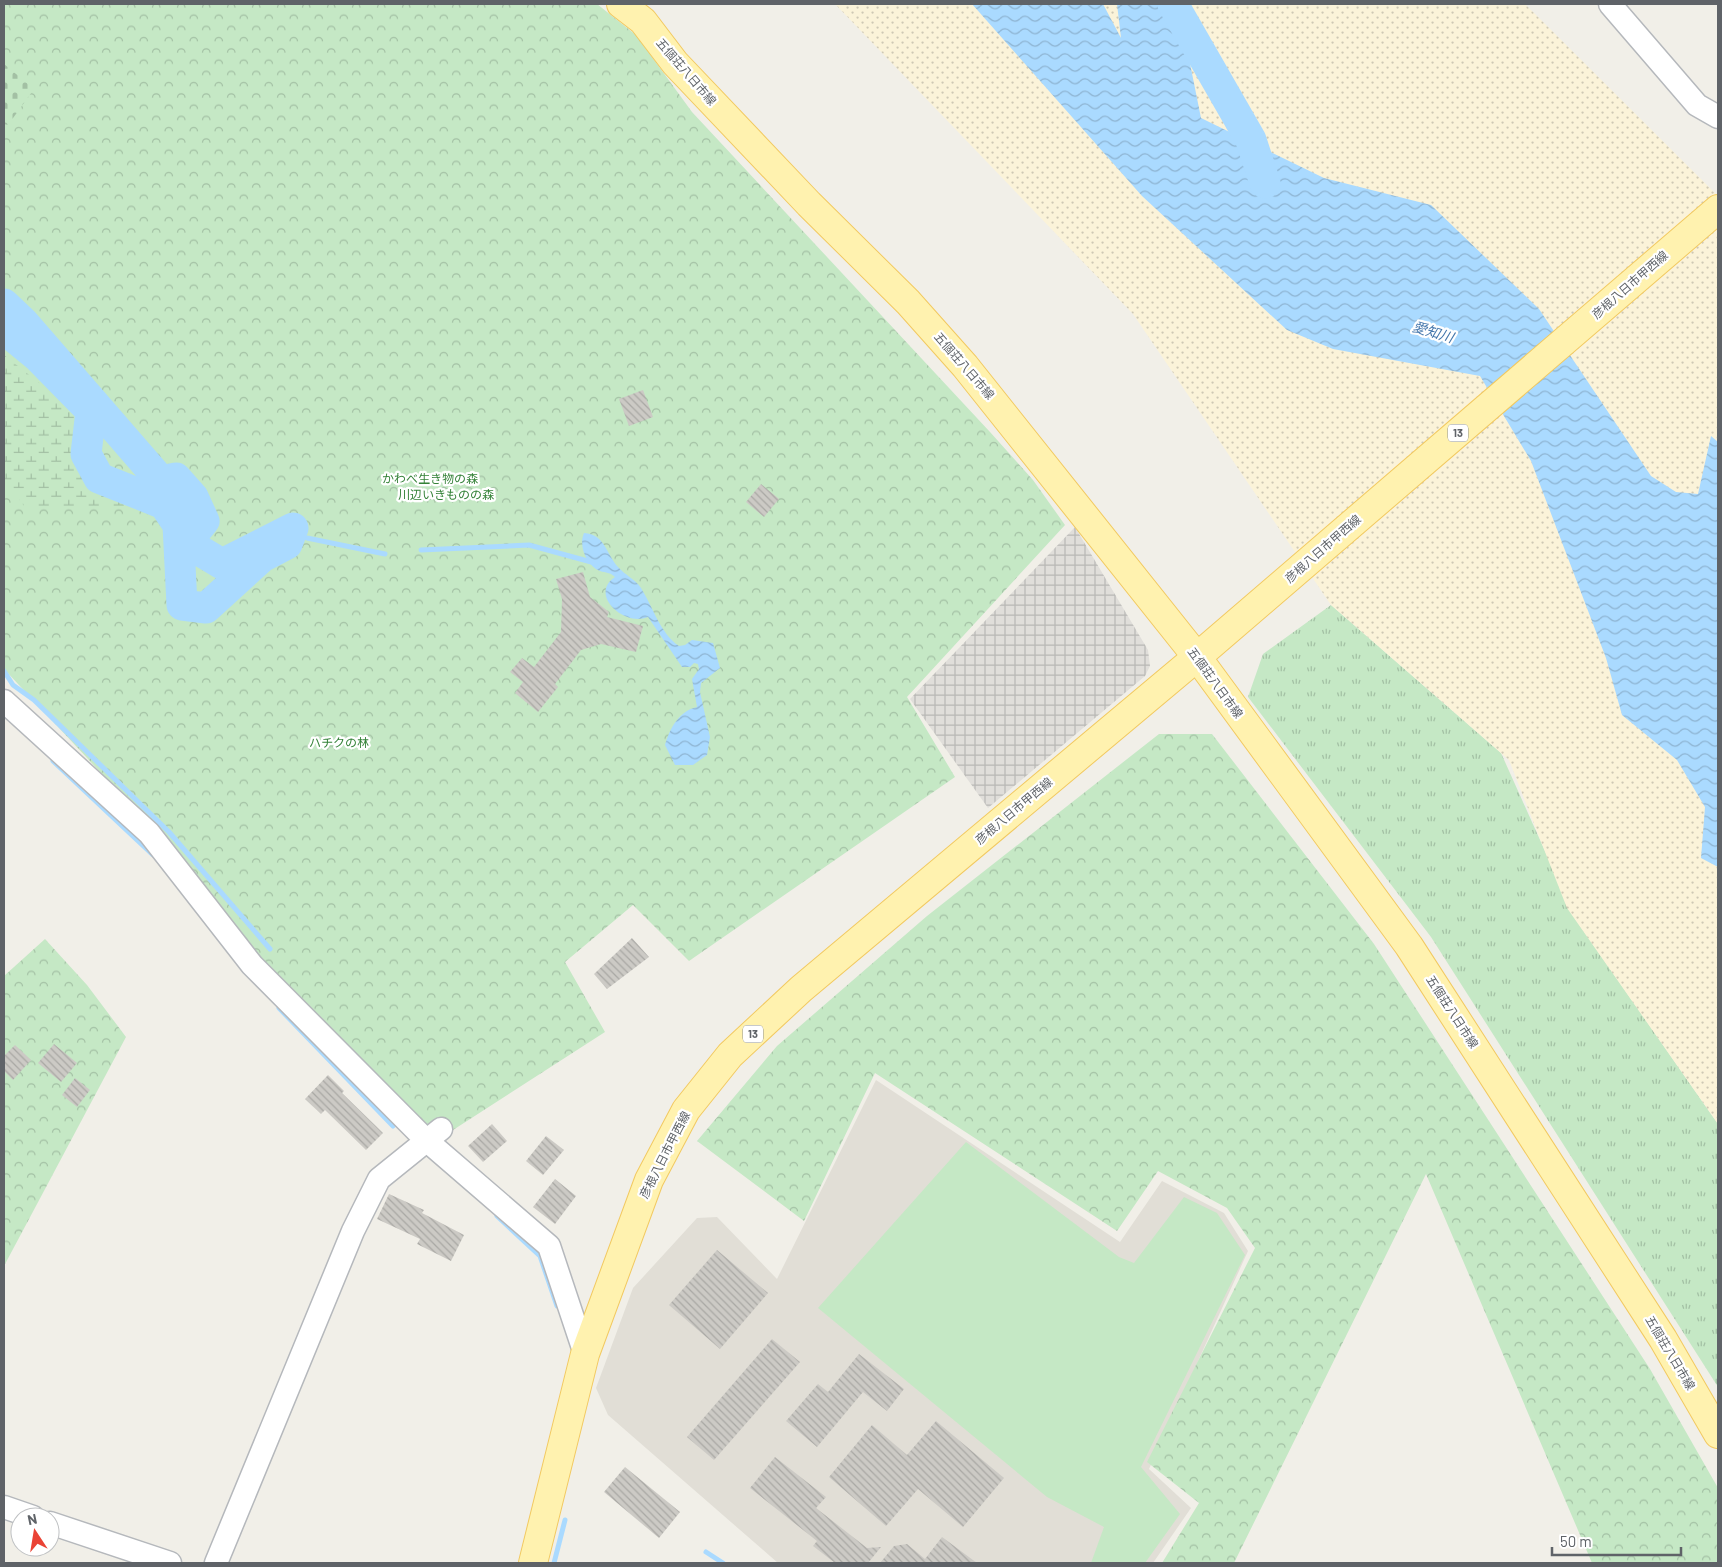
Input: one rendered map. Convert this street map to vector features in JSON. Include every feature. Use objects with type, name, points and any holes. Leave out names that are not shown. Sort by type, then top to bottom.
[{"type":"main road","name":"五個荘八日市線","points":[[622,4],[643,21],[675,63],[809,204],[908,302],[965,366],[1197,658],[1409,946],[1663,1339],[1718,1434]]},
{"type":"main road","name":"彦根八日市甲西線","points":[[533,1563],[548,1496],[585,1354],[649,1180],[686,1110],[730,1056],[801,989],[1197,658],[1718,209]]},
{"type":"street","points":[[1610,4],[1697,104],[1718,117]]},
{"type":"street","points":[[4,701],[148,833],[252,965],[434,1134],[549,1246],[585,1354]]},
{"type":"street","points":[[216,1563],[353,1230],[379,1179],[434,1134]]},
{"type":"street","points":[[60,1526],[170,1563]]},
{"type":"shaded area","points":[[1075,527],[1148,650],[1150,666],[1145,676],[988,808],[910,699]]},
{"type":"shaded area","points":[[876,1080],[1120,1242],[1162,1181],[1224,1213],[1248,1251],[1149,1469],[1191,1508],[1153,1563],[778,1563],[608,1415],[596,1388],[633,1288],[697,1218],[717,1217],[777,1279]]},
{"type":"green space","name":"川辺いきものの森","points":[[4,4],[597,4],[636,35],[692,112],[990,432],[1033,480],[1065,525],[907,697],[955,777],[689,961],[633,905],[565,962],[605,1032],[436,1141],[295,1003],[172,849],[4,669]]},
{"type":"green space","points":[[4,64],[34,89],[8,125],[4,124]]},
{"type":"green space","points":[[4,355],[81,416],[76,450],[86,485],[131,508],[24,506],[4,479]]},
{"type":"green space","points":[[1331,605],[1501,753],[1576,920],[1718,1124],[1718,1387],[1431,937],[1248,697],[1263,654]]},
{"type":"green space","points":[[1159,734],[1212,734],[1374,944],[1650,1369],[1718,1488],[1718,1563],[1592,1563],[1426,1174],[1234,1563],[1162,1563],[1199,1503],[1147,1462],[1255,1248],[1227,1208],[1158,1171],[1117,1231],[875,1073],[804,1221],[697,1141],[777,1046],[927,916]]},
{"type":"green space","points":[[45,939],[87,985],[126,1037],[4,1266],[4,976]]},
{"type":"green space","points":[[966,1142],[1119,1257],[1134,1263],[1184,1197],[1217,1213],[1245,1255],[1141,1467],[1180,1514],[1145,1563],[1091,1563],[1104,1527],[1047,1497],[818,1308]]},
{"type":"sand","points":[[835,4],[1525,4],[1718,196],[1718,1124],[1567,908],[1509,760],[1331,605],[1133,314]]},
{"type":"water","points":[[972,4],[1103,4],[1121,38],[1117,4],[1178,4],[1201,118],[1324,178],[1431,205],[1539,309],[1651,476],[1676,492],[1698,494],[1711,436],[1718,442],[1718,867],[1701,858],[1705,807],[1677,760],[1622,715],[1606,658],[1531,461],[1480,376],[1333,349],[1287,330],[1142,196]]},
{"type":"water","points":[[584,533],[591,534],[601,541],[618,567],[639,585],[662,627],[672,641],[679,646],[685,645],[692,640],[713,643],[720,668],[701,683],[700,692],[710,737],[707,755],[693,765],[675,765],[665,745],[670,732],[680,716],[697,707],[692,679],[699,669],[698,664],[694,663],[690,667],[682,667],[648,617],[639,619],[629,618],[613,608],[606,592],[608,584],[615,577],[591,565],[583,549],[582,538]]},
{"type":"building","points":[[643,390],[653,417],[629,426],[619,399]]},
{"type":"building","points":[[761,484],[779,499],[764,517],[746,502]]},
{"type":"building","points":[[583,572],[590,597],[609,612],[607,617],[643,626],[636,652],[601,644],[581,650],[555,684],[558,687],[538,712],[515,693],[523,682],[510,672],[522,658],[534,667],[561,632],[562,599],[556,579]]},
{"type":"building","points":[[632,938],[649,957],[607,989],[594,974]]},
{"type":"building","points":[[54,1044],[77,1063],[61,1082],[38,1063]]},
{"type":"building","points":[[15,1045],[31,1060],[13,1080],[4,1071],[4,1056]]},
{"type":"building","points":[[328,1075],[344,1091],[342,1093],[383,1133],[366,1150],[325,1110],[321,1114],[305,1099]]},
{"type":"building","points":[[75,1078],[90,1090],[77,1107],[62,1095]]},
{"type":"building","points":[[492,1124],[507,1141],[483,1162],[468,1146]]},
{"type":"building","points":[[546,1136],[564,1150],[543,1175],[526,1161]]},
{"type":"building","points":[[555,1179],[576,1196],[555,1224],[533,1207]]},
{"type":"building","points":[[389,1194],[424,1210],[422,1213],[464,1235],[451,1261],[417,1244],[420,1239],[377,1219]]},
{"type":"building","points":[[717,1250],[768,1293],[720,1349],[669,1305]]},
{"type":"building","points":[[772,1339],[800,1362],[714,1460],[687,1437]]},
{"type":"building","points":[[859,1354],[904,1389],[887,1411],[863,1392],[817,1447],[786,1421],[818,1384],[828,1392]]},
{"type":"building","points":[[936,1421],[1004,1478],[963,1527],[918,1489],[886,1526],[829,1477],[872,1425],[907,1455]]},
{"type":"building","points":[[775,1457],[826,1497],[816,1508],[867,1548],[881,1547],[868,1563],[835,1563],[813,1546],[817,1541],[750,1488]]},
{"type":"building","points":[[625,1467],[680,1512],[659,1538],[604,1492]]},
{"type":"building","points":[[942,1537],[977,1563],[880,1563],[894,1546],[907,1544],[925,1559]]},
{"type":"waterway","name":"愛知川","points":[[1173,4],[1251,140],[1265,183]]},
{"type":"waterway","points":[[4,304],[23,322],[161,481],[176,478],[193,497],[204,521],[191,537],[197,549],[222,564],[293,528],[287,544],[262,557],[206,608],[182,605],[178,525],[164,504],[99,478],[86,454],[91,411],[37,356],[4,329]]},
{"type":"waterway","points":[[307,538],[385,554]]},
{"type":"waterway","points":[[421,550],[529,545],[595,563]]},
{"type":"waterway","points":[[4,671],[13,685],[34,700],[169,832],[270,949]]},
{"type":"waterway","points":[[53,761],[153,855]]},
{"type":"waterway","points":[[279,1008],[393,1126]]},
{"type":"waterway","points":[[497,1216],[540,1256],[557,1306]]},
{"type":"waterway","points":[[554,1563],[565,1520]]},
{"type":"waterway","points":[[706,1552],[723,1563]]},
{"type":"park label","name":"かわべ生き物の森","points":[[430,479]]},
{"type":"park label","name":"ハチクの林","points":[[339,743]]}]
